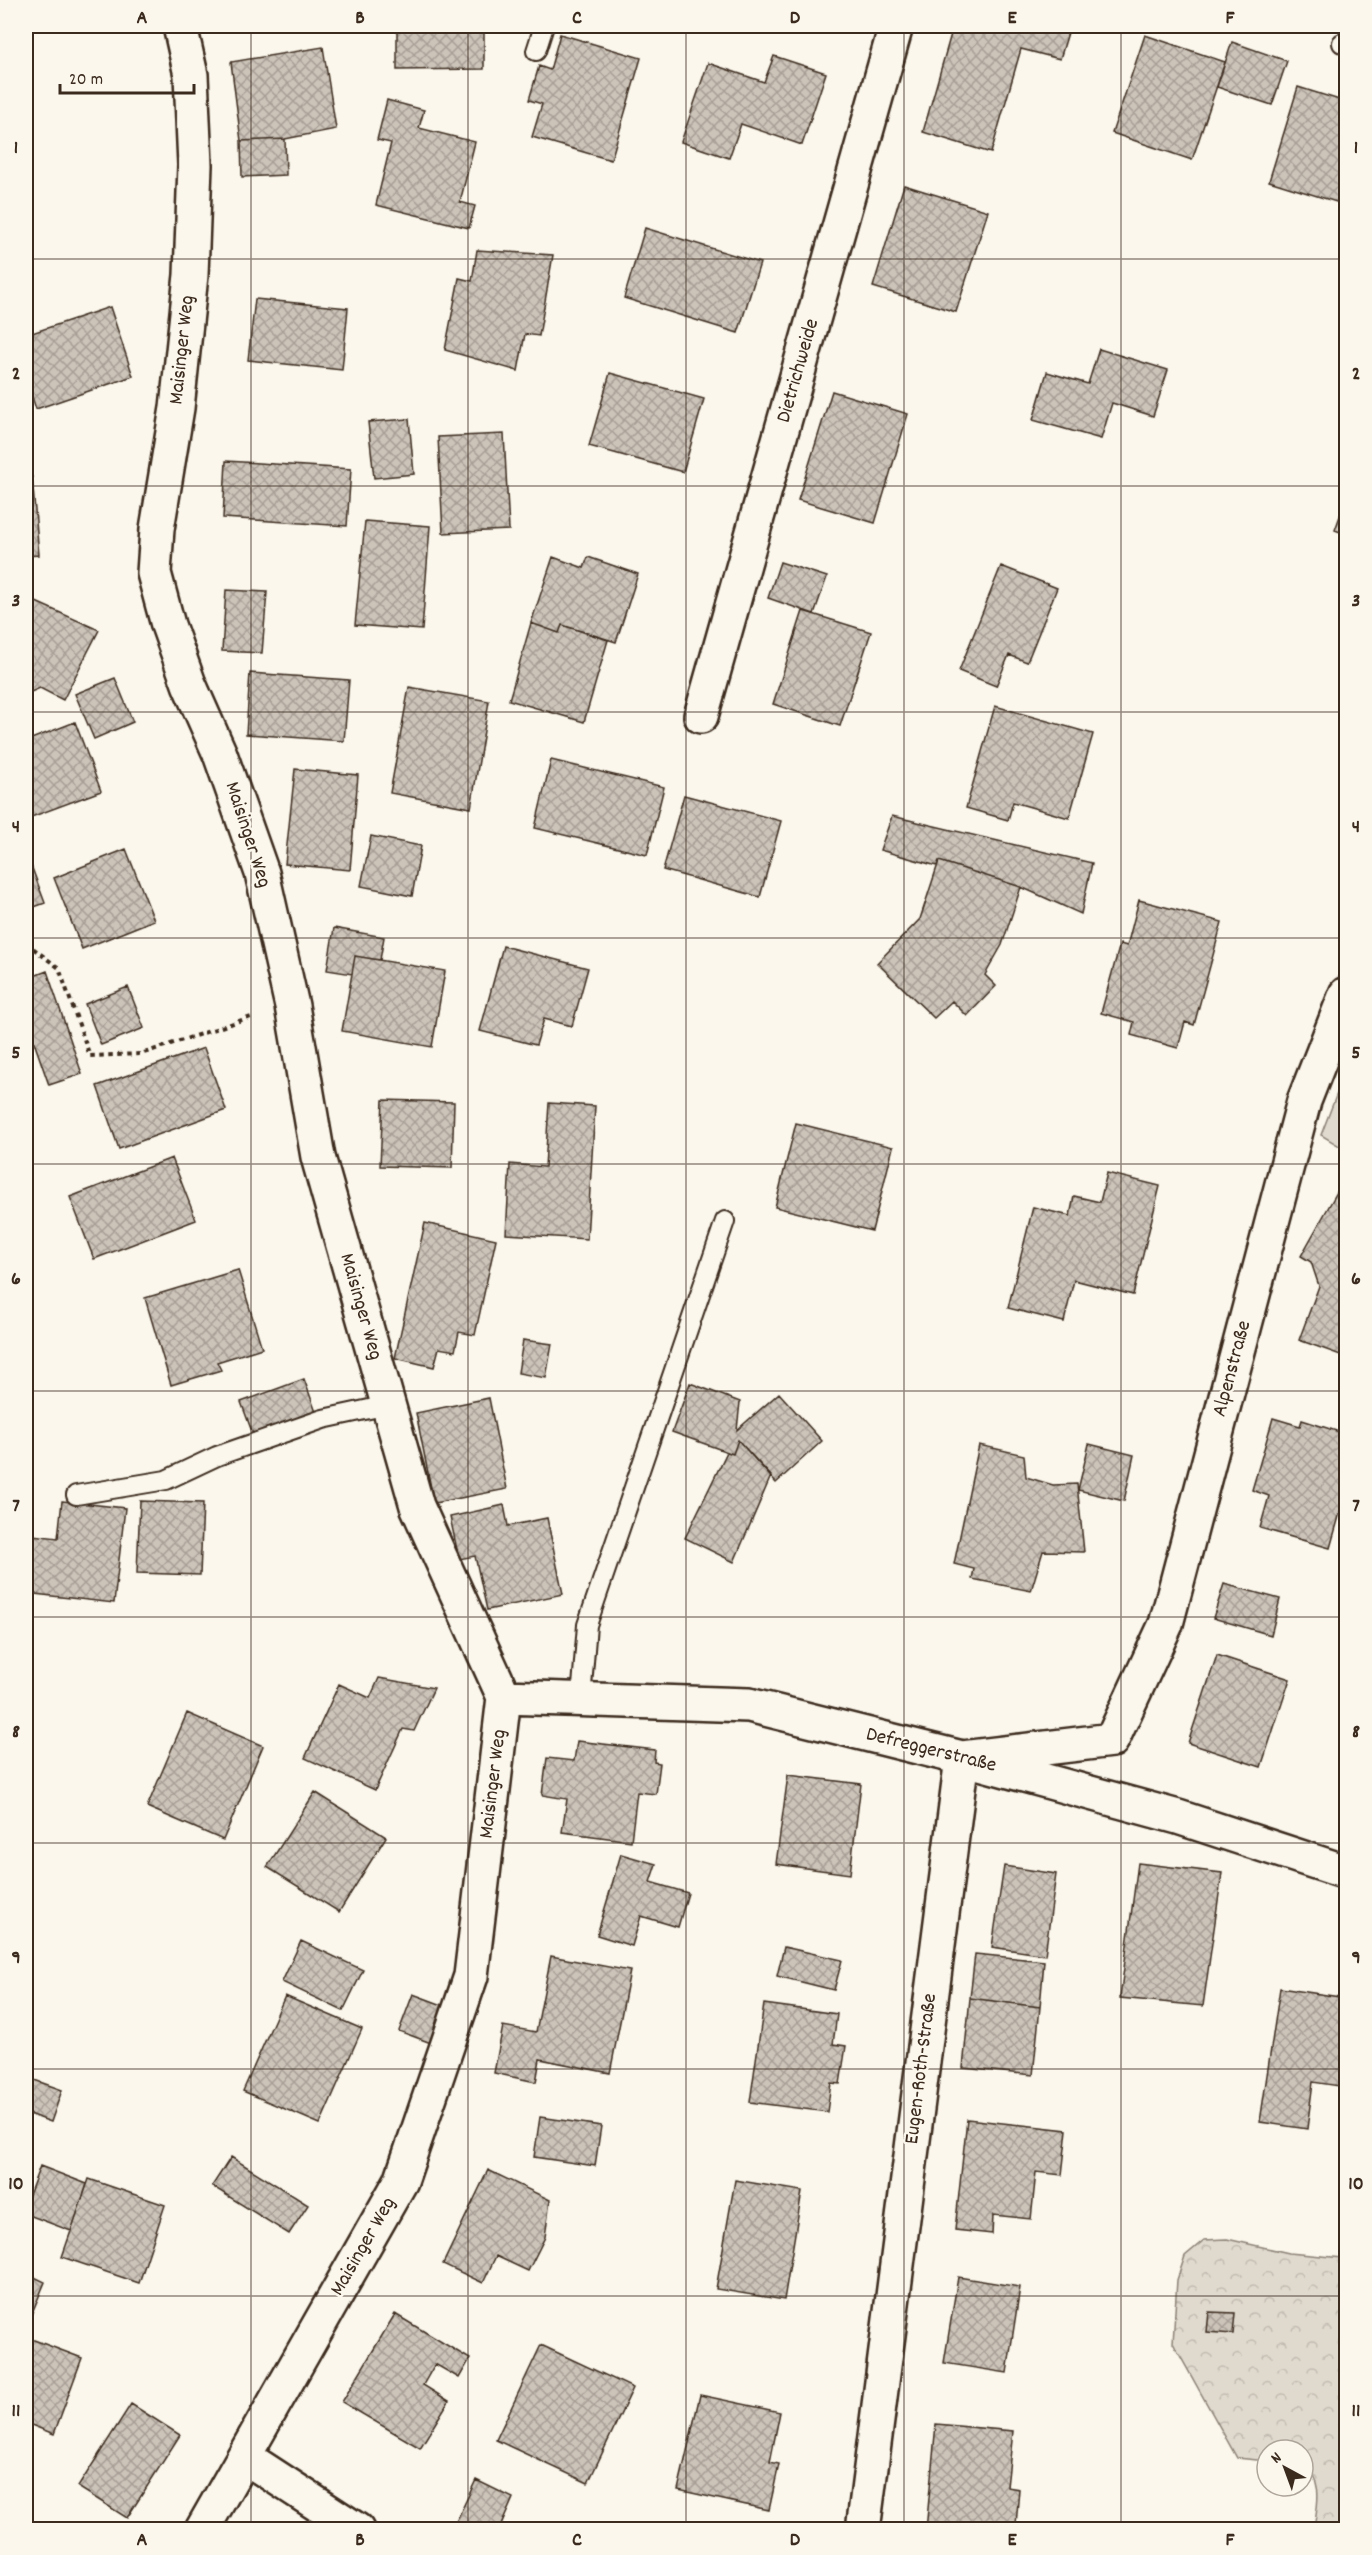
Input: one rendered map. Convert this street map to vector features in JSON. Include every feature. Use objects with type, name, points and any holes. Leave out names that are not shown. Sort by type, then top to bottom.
[{"type":"street","name":"Maisinger Weg","points":[[180,26],[191,75],[195,165],[191,275],[177,408],[157,529],[154,573],[168,625],[189,684],[220,754],[262,873],[292,1006],[318,1157],[417,1506],[504,1697],[471,1976],[401,2181],[202,2529]]},
{"type":"street","name":"Dietrichweide","points":[[701,716],[896,26]]},
{"type":"street","name":"Alpenstraße","points":[[962,1758],[1112,1740],[1166,1624],[1304,1101],[1347,994]]},
{"type":"street","name":"Defreggerstraße","points":[[504,1697],[749,1705],[962,1758],[1178,1816],[1347,1872]]},
{"type":"street","name":"Eugen-Roth-Straße","points":[[863,2529],[962,1758]]},
{"type":"street","points":[[245,2457],[357,2529]]},
{"type":"lane","points":[[536,51],[544,26]]},
{"type":"lane","points":[[581,1699],[587,1624],[725,1221]]},
{"type":"lane","points":[[76,1495],[166,1480],[217,1456],[323,1419],[388,1405]]},
{"type":"path","points":[[26,943],[59,968],[90,1056],[141,1054],[239,1019],[292,1006]]},
{"type":"green space","points":[[1346,1070],[1346,1150],[1321,1135]]},
{"type":"green space","points":[[1227,2239],[1289,2253],[1343,2258],[1346,2274],[1346,2529],[1314,2529],[1318,2503],[1315,2481],[1315,2438],[1255,2438],[1255,2460],[1237,2458],[1173,2343],[1177,2280],[1185,2256],[1204,2240]]},
{"type":"building","points":[[397,26],[484,26],[484,69],[397,70]]},
{"type":"building","points":[[975,26],[1070,26],[1060,59],[1021,49],[991,153],[923,132],[953,27],[973,33]]},
{"type":"building","points":[[560,34],[641,58],[611,160],[532,137],[542,104],[529,100],[539,66],[550,70]]},
{"type":"building","points":[[1145,35],[1225,62],[1192,160],[1112,133]]},
{"type":"building","points":[[1232,42],[1287,61],[1272,105],[1217,87]]},
{"type":"building","points":[[323,47],[336,129],[285,139],[241,141],[231,62]]},
{"type":"building","points":[[774,56],[826,73],[802,145],[741,124],[729,158],[681,142],[708,63],[764,82]]},
{"type":"building","points":[[1298,87],[1346,102],[1346,205],[1269,181]]},
{"type":"building","points":[[387,100],[424,110],[419,128],[475,142],[460,202],[475,206],[469,228],[376,205],[391,143],[377,140]]},
{"type":"building","points":[[285,139],[286,175],[242,177],[241,141]]},
{"type":"building","points":[[904,185],[988,211],[956,312],[873,287]]},
{"type":"building","points":[[645,228],[760,263],[738,333],[624,298]]},
{"type":"building","points":[[477,250],[553,255],[539,336],[525,334],[518,371],[445,350],[459,278],[472,281]]},
{"type":"building","points":[[255,299],[348,308],[342,370],[248,360]]},
{"type":"building","points":[[110,307],[133,376],[36,409],[26,379],[26,335]]},
{"type":"building","points":[[1099,349],[1168,370],[1153,416],[1112,403],[1101,439],[1033,420],[1047,372],[1088,384]]},
{"type":"building","points":[[610,373],[704,399],[683,472],[589,446]]},
{"type":"building","points":[[832,391],[908,414],[875,523],[798,500]]},
{"type":"building","points":[[409,419],[414,474],[374,478],[368,422]]},
{"type":"building","points":[[504,434],[509,530],[443,533],[438,437]]},
{"type":"building","points":[[226,461],[351,469],[347,526],[223,518]]},
{"type":"building","points":[[32,477],[39,555],[26,556],[26,478]]},
{"type":"building","points":[[1346,499],[1346,534],[1335,530]]},
{"type":"building","points":[[365,521],[430,526],[422,630],[355,625]]},
{"type":"building","points":[[553,557],[584,568],[588,557],[638,574],[616,642],[562,625],[559,633],[531,623]]},
{"type":"building","points":[[780,562],[827,577],[814,614],[768,598]]},
{"type":"building","points":[[1001,566],[1057,588],[1027,662],[1009,655],[996,686],[959,671]]},
{"type":"building","points":[[226,590],[267,592],[262,653],[222,651]]},
{"type":"building","points":[[36,602],[99,630],[63,700],[40,688],[26,694],[26,607]]},
{"type":"building","points":[[803,611],[871,632],[840,726],[773,704]]},
{"type":"building","points":[[531,623],[559,633],[562,625],[608,640],[584,722],[509,700]]},
{"type":"building","points":[[250,673],[349,680],[344,741],[246,734]]},
{"type":"building","points":[[115,678],[133,722],[94,739],[75,694]]},
{"type":"building","points":[[409,687],[489,701],[471,808],[390,793]]},
{"type":"building","points":[[995,706],[1093,734],[1069,818],[1013,802],[1008,820],[966,808]]},
{"type":"building","points":[[75,722],[101,791],[26,819],[26,741]]},
{"type":"building","points":[[551,760],[664,787],[647,855],[535,828]]},
{"type":"building","points":[[295,769],[358,775],[350,870],[285,864]]},
{"type":"building","points":[[684,795],[781,821],[760,897],[663,870]]},
{"type":"building","points":[[892,816],[1092,863],[1081,914],[1021,887],[939,861],[937,866],[880,850]]},
{"type":"building","points":[[371,836],[421,846],[412,896],[361,886]]},
{"type":"building","points":[[126,849],[154,920],[82,949],[54,878]]},
{"type":"building","points":[[29,860],[45,903],[26,910],[26,861]]},
{"type":"building","points":[[939,861],[1021,887],[1002,945],[985,975],[996,986],[967,1016],[952,1001],[934,1018],[877,963],[920,919]]},
{"type":"building","points":[[1139,900],[1222,922],[1194,1025],[1185,1022],[1178,1048],[1131,1035],[1134,1022],[1101,1013],[1120,944],[1127,946]]},
{"type":"building","points":[[334,928],[384,937],[380,960],[355,956],[352,974],[327,970]]},
{"type":"building","points":[[503,946],[588,968],[572,1026],[544,1019],[536,1045],[480,1031]]},
{"type":"building","points":[[355,956],[445,971],[432,1047],[342,1031]]},
{"type":"building","points":[[47,971],[82,1074],[49,1085],[26,1019],[26,979]]},
{"type":"building","points":[[128,987],[144,1028],[101,1045],[85,1004]]},
{"type":"building","points":[[204,1048],[226,1110],[119,1149],[97,1086]]},
{"type":"building","points":[[383,1100],[454,1102],[452,1168],[380,1166]]},
{"type":"building","points":[[549,1103],[595,1106],[587,1239],[506,1234],[510,1164],[545,1167]]},
{"type":"building","points":[[796,1123],[893,1147],[872,1231],[775,1207]]},
{"type":"building","points":[[172,1158],[196,1220],[94,1259],[70,1197]]},
{"type":"building","points":[[1107,1173],[1160,1186],[1133,1295],[1074,1280],[1064,1322],[1008,1308],[1033,1207],[1070,1216],[1074,1196],[1100,1202]]},
{"type":"building","points":[[1346,1176],[1346,1357],[1299,1340],[1319,1286],[1311,1262],[1301,1256]]},
{"type":"building","points":[[425,1223],[496,1239],[475,1335],[459,1332],[455,1351],[439,1348],[434,1367],[395,1358]]},
{"type":"building","points":[[238,1270],[262,1348],[217,1362],[221,1370],[171,1385],[145,1298]]},
{"type":"building","points":[[523,1340],[552,1344],[546,1378],[518,1373]]},
{"type":"building","points":[[304,1379],[317,1415],[254,1437],[241,1402]]},
{"type":"building","points":[[690,1383],[740,1402],[737,1430],[779,1393],[822,1441],[776,1483],[738,1440],[733,1454],[672,1432]]},
{"type":"building","points":[[489,1398],[507,1489],[434,1503],[416,1413]]},
{"type":"building","points":[[1273,1418],[1300,1426],[1302,1420],[1346,1434],[1346,1492],[1330,1548],[1260,1528],[1269,1496],[1252,1490]]},
{"type":"building","points":[[738,1440],[771,1476],[734,1562],[685,1538],[727,1452],[733,1454]]},
{"type":"building","points":[[1089,1444],[1134,1455],[1124,1501],[1078,1490]]},
{"type":"building","points":[[979,1445],[1024,1455],[1026,1477],[1053,1485],[1077,1484],[1084,1552],[1043,1551],[1031,1591],[972,1579],[974,1569],[954,1564]]},
{"type":"building","points":[[62,1501],[125,1508],[114,1603],[26,1593],[33,1535],[58,1538]]},
{"type":"building","points":[[140,1501],[203,1503],[200,1575],[137,1573]]},
{"type":"building","points":[[504,1505],[508,1526],[547,1518],[563,1594],[487,1610],[475,1556],[459,1559],[450,1517]]},
{"type":"building","points":[[1224,1584],[1280,1599],[1271,1635],[1213,1618]]},
{"type":"building","points":[[1217,1655],[1290,1679],[1261,1767],[1188,1743]]},
{"type":"building","points":[[379,1678],[434,1688],[414,1731],[403,1729],[375,1790],[305,1758],[339,1684],[370,1698]]},
{"type":"building","points":[[187,1713],[263,1746],[223,1840],[147,1807]]},
{"type":"building","points":[[577,1741],[655,1750],[654,1762],[660,1763],[656,1794],[637,1792],[631,1841],[562,1832],[567,1799],[542,1795],[547,1758],[574,1761]]},
{"type":"building","points":[[788,1775],[861,1784],[850,1874],[776,1864]]},
{"type":"building","points":[[315,1792],[386,1837],[339,1912],[267,1867]]},
{"type":"building","points":[[621,1854],[656,1864],[650,1882],[688,1893],[678,1927],[641,1916],[632,1946],[597,1935]]},
{"type":"building","points":[[1138,1863],[1222,1873],[1203,2006],[1120,1998]]},
{"type":"building","points":[[1004,1866],[1056,1874],[1045,1955],[992,1947]]},
{"type":"building","points":[[301,1941],[363,1970],[343,2011],[282,1982]]},
{"type":"building","points":[[784,1947],[842,1960],[834,1990],[777,1976]]},
{"type":"building","points":[[975,1954],[1044,1961],[1040,2007],[970,1998]]},
{"type":"building","points":[[551,1956],[630,1971],[610,2073],[540,2059],[536,2082],[494,2073],[503,2026],[536,2032]]},
{"type":"building","points":[[1280,1988],[1346,1998],[1346,2087],[1313,2082],[1307,2129],[1260,2122]]},
{"type":"building","points":[[413,1994],[445,2006],[431,2043],[399,2031]]},
{"type":"building","points":[[285,1996],[362,2029],[320,2124],[243,2091]]},
{"type":"building","points":[[970,1998],[1040,2007],[1033,2075],[963,2068]]},
{"type":"building","points":[[764,2004],[837,2014],[833,2044],[846,2046],[840,2084],[831,2083],[827,2112],[750,2102]]},
{"type":"building","points":[[26,2077],[62,2090],[51,2122],[26,2113]]},
{"type":"building","points":[[540,2117],[601,2126],[595,2166],[534,2157]]},
{"type":"building","points":[[967,2119],[1067,2130],[1062,2175],[1036,2172],[1031,2219],[993,2215],[992,2234],[955,2230]]},
{"type":"building","points":[[231,2157],[308,2205],[289,2234],[212,2186]]},
{"type":"building","points":[[40,2166],[87,2184],[71,2231],[26,2214],[26,2203]]},
{"type":"building","points":[[488,2170],[550,2200],[545,2237],[528,2271],[496,2256],[483,2283],[443,2264]]},
{"type":"building","points":[[89,2179],[165,2205],[139,2283],[62,2257]]},
{"type":"building","points":[[735,2180],[802,2191],[784,2300],[716,2289]]},
{"type":"building","points":[[26,2273],[45,2282],[26,2327]]},
{"type":"building","points":[[958,2277],[1020,2287],[1007,2373],[944,2363]]},
{"type":"building","points":[[1209,2312],[1235,2313],[1233,2334],[1207,2332]]},
{"type":"building","points":[[395,2314],[470,2359],[459,2378],[435,2364],[423,2385],[449,2401],[420,2448],[342,2402]]},
{"type":"building","points":[[26,2337],[82,2358],[54,2434],[26,2423]]},
{"type":"building","points":[[541,2345],[633,2388],[588,2483],[496,2440]]},
{"type":"building","points":[[700,2395],[780,2412],[770,2462],[779,2464],[769,2510],[678,2490]]},
{"type":"building","points":[[131,2404],[180,2435],[127,2518],[78,2487]]},
{"type":"building","points":[[936,2424],[1013,2431],[1007,2487],[1019,2489],[1016,2525],[999,2523],[998,2530],[926,2530]]},
{"type":"building","points":[[476,2480],[513,2498],[499,2530],[461,2530],[454,2526]]}]
